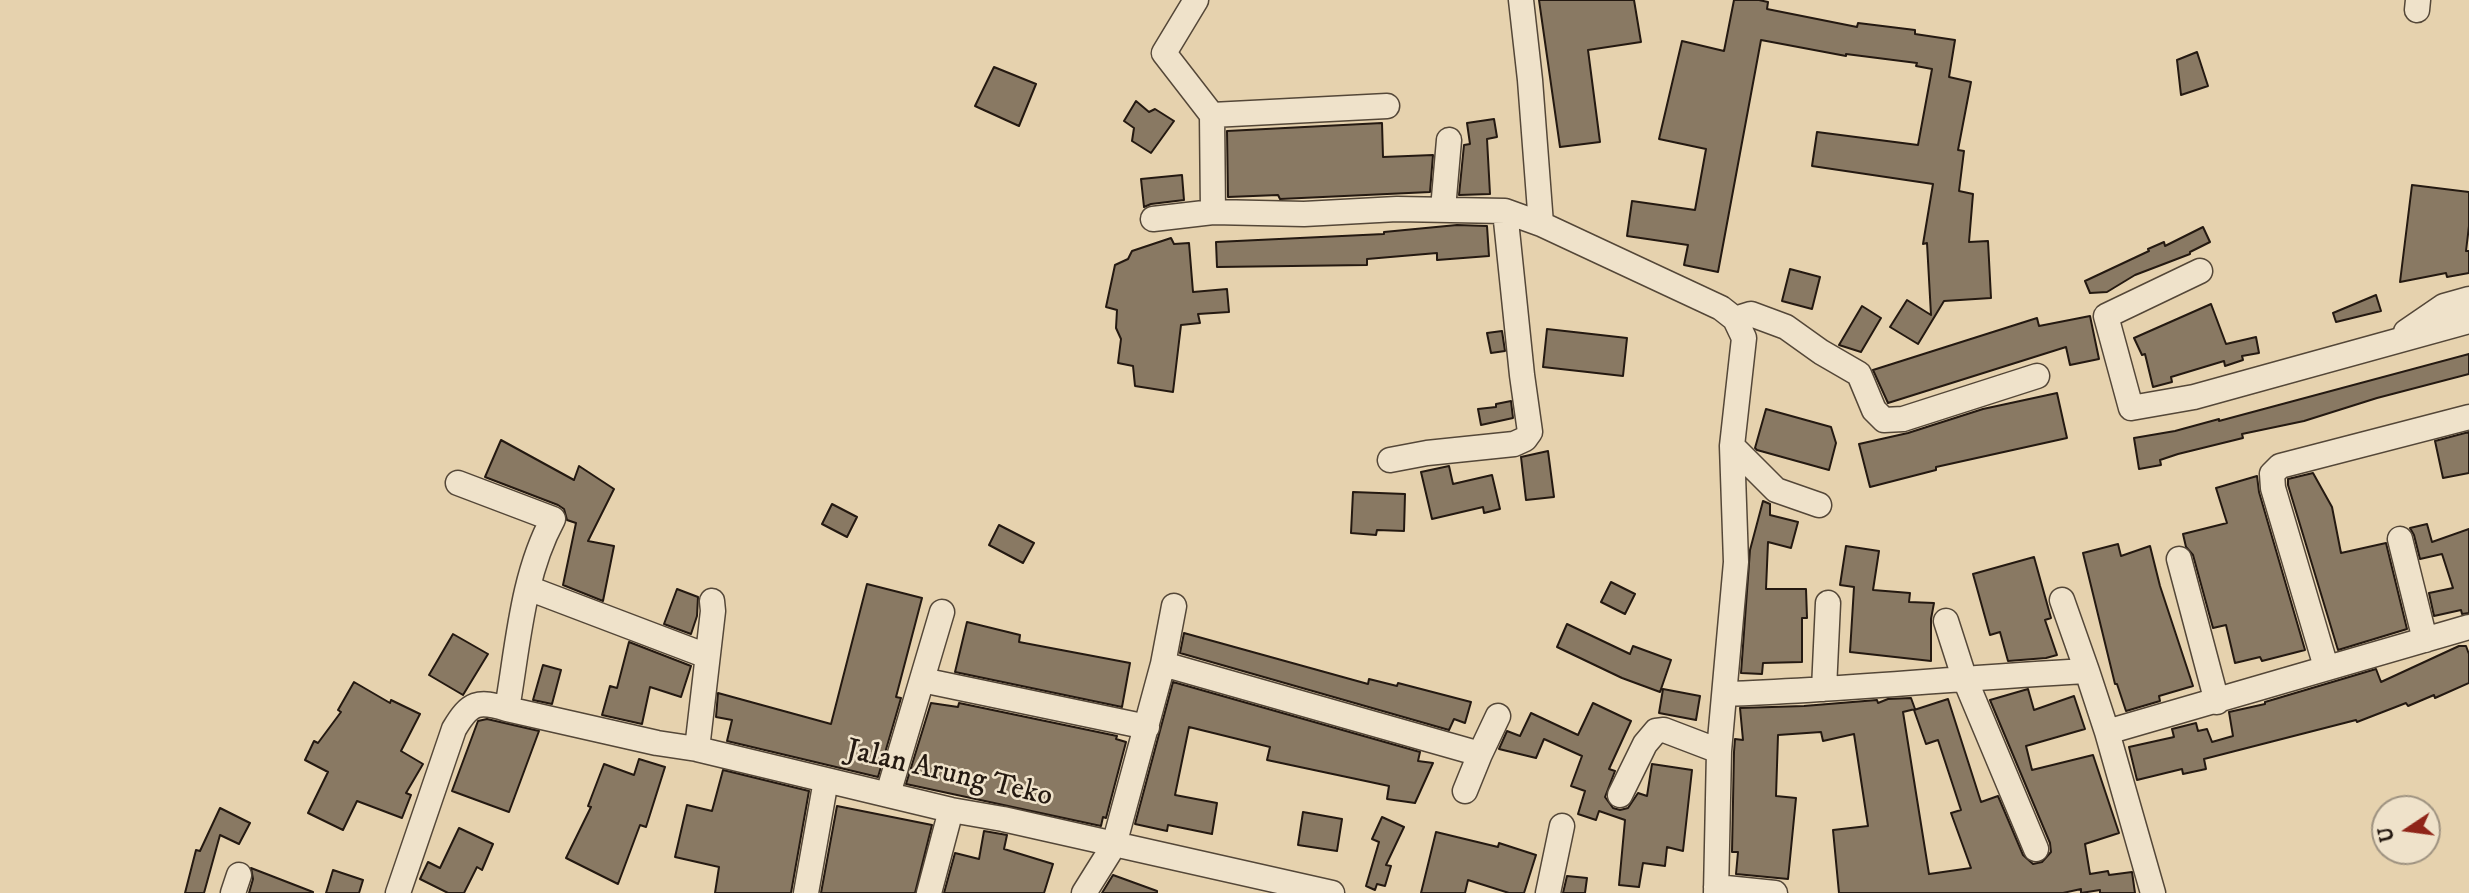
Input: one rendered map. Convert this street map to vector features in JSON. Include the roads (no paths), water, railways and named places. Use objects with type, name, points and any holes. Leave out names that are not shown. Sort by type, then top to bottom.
[{"type":"street","points":[[1196,0],[1164,53],[1212,115],[1213,212]]},
{"type":"street","points":[[1521,0],[1541,224]]},
{"type":"street","points":[[1212,115],[1387,106]]},
{"type":"street","points":[[1443,209],[1449,140]]},
{"type":"street","points":[[1153,219],[1213,212],[1304,214],[1443,209],[1506,211],[1541,224],[1721,309],[1735,319],[1744,338],[1732,446],[1736,562],[1719,751],[1716,890],[1774,893]]},
{"type":"street","points":[[1390,460],[1427,453],[1514,444],[1525,439],[1530,432],[1506,211]]},
{"type":"street","points":[[2200,271],[2106,316],[2131,408],[2194,397],[2469,321]]},
{"type":"street","points":[[2388,344],[2444,306],[2469,299]]},
{"type":"street","points":[[1735,319],[1751,314],[1786,327],[1859,374],[1874,410],[1885,420],[1903,419],[2036,376]]},
{"type":"street","points":[[2326,667],[2273,488],[2272,474],[2280,466],[2469,417]]},
{"type":"street","points":[[1732,446],[1776,490],[1819,505]]},
{"type":"street","points":[[398,893],[454,729],[462,715],[474,706],[486,703],[507,709],[528,589],[539,550],[553,519],[457,483]]},
{"type":"street","points":[[2400,539],[2425,640]]},
{"type":"street","points":[[2179,559],[2217,702]]},
{"type":"street","points":[[528,589],[707,656]]},
{"type":"street","points":[[2063,600],[2107,732],[2153,893]]},
{"type":"street","points":[[697,749],[712,601]]},
{"type":"street","points":[[1824,689],[1828,603]]},
{"type":"street","points":[[1084,893],[1114,845],[1163,664],[1174,606]]},
{"type":"street","points":[[888,794],[942,612]]},
{"type":"street","points":[[1946,621],[1964,677],[2036,849]]},
{"type":"street","points":[[2107,732],[2469,627]]},
{"type":"street","points":[[1163,664],[1480,754]]},
{"type":"street","points":[[1726,694],[2087,671]]},
{"type":"street","points":[[922,680],[1147,727]]},
{"type":"street","name":"Jalan Arung Teko","points":[[507,709],[657,743],[697,749],[951,810],[1332,893]]},
{"type":"street","points":[[1465,791],[1498,716]]},
{"type":"street","points":[[1620,795],[1645,744],[1657,731],[1664,730],[1719,751]]},
{"type":"street","points":[[806,893],[826,780]]},
{"type":"street","points":[[929,893],[951,810]]},
{"type":"street","points":[[1548,893],[1562,826]]}]
